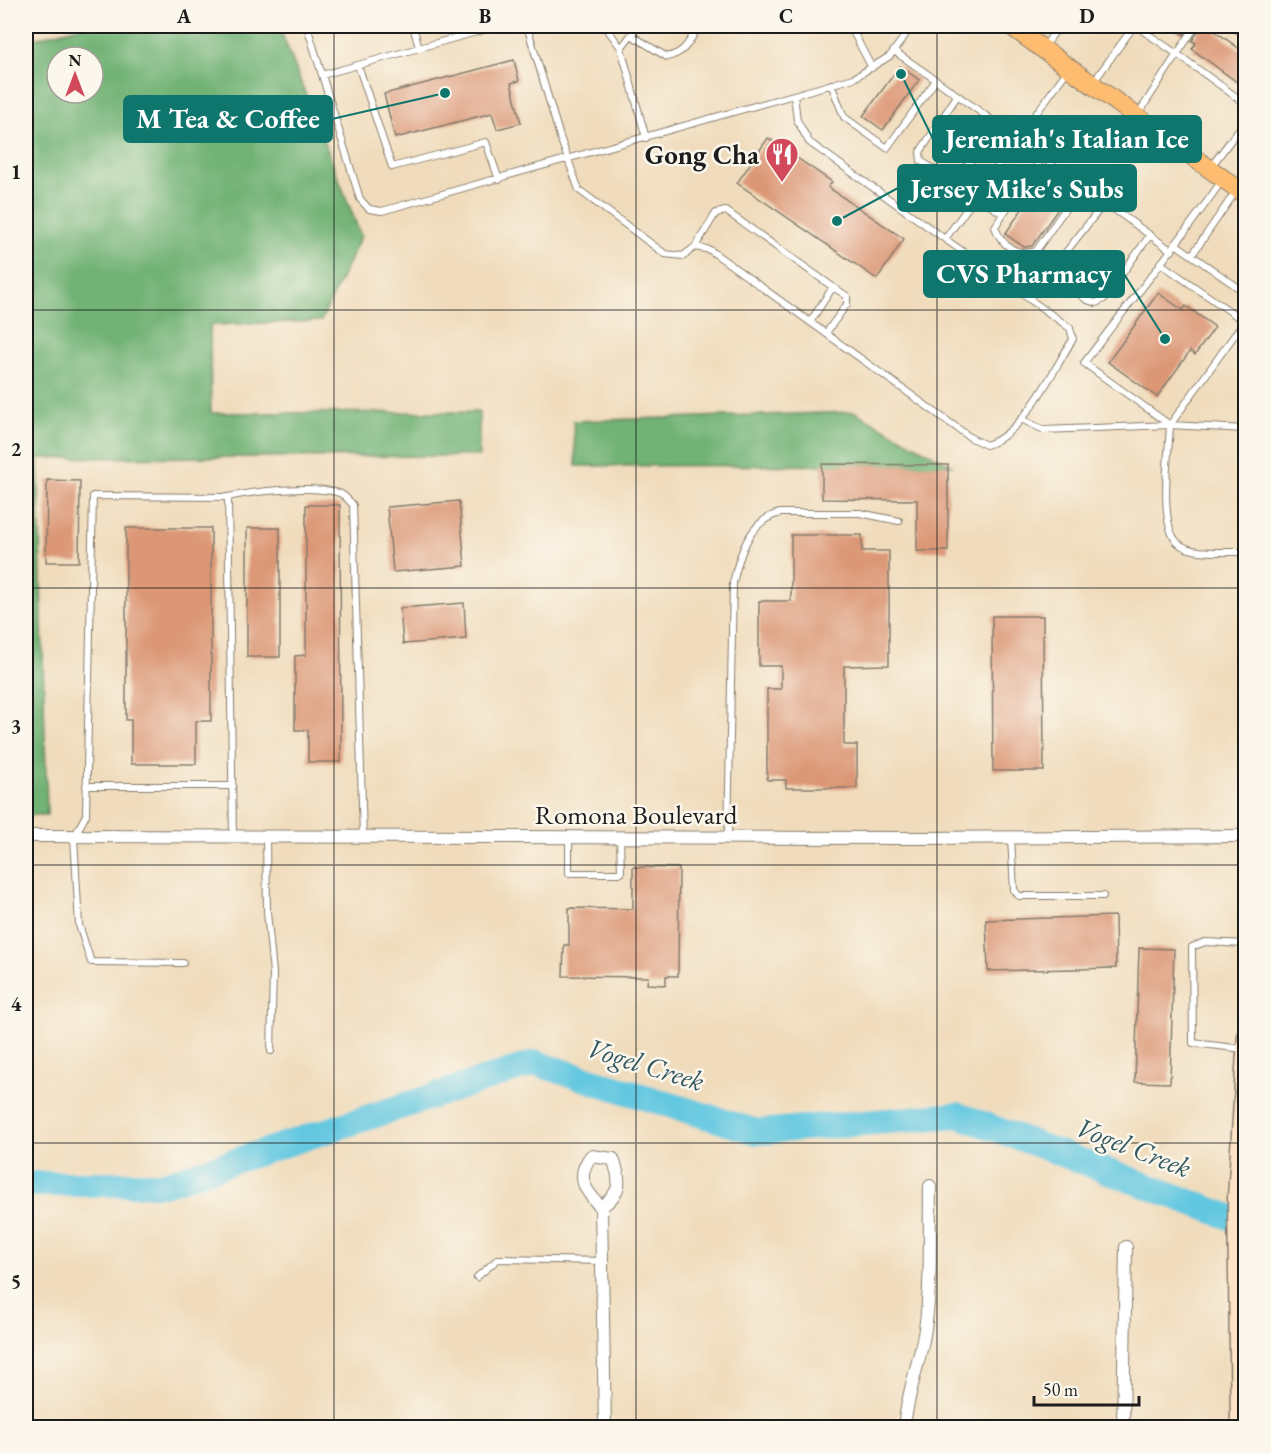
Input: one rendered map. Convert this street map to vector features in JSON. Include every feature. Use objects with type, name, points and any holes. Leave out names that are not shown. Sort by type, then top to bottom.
[{"type":"main road","points":[[1011,26],[1229,183]]},
{"type":"main road","points":[[1239,1428],[1242,1370],[1236,1198],[1245,1045]]},
{"type":"street","name":"Romona Boulevard","points":[[26,836],[729,838],[1245,836]]},
{"type":"street","points":[[904,1428],[906,1407],[925,1331],[928,1303],[930,1186]]},
{"type":"street","points":[[601,1207],[605,1428]]},
{"type":"street","points":[[1123,1428],[1126,1247]]},
{"type":"lane","points":[[307,26],[360,199],[369,209],[382,211],[404,207],[854,78],[872,69],[894,51],[912,26]]},
{"type":"lane","points":[[413,26],[419,48]]},
{"type":"lane","points":[[458,26],[461,36]]},
{"type":"lane","points":[[322,75],[498,26]]},
{"type":"lane","points":[[527,26],[579,190],[665,254],[683,256],[695,247],[716,213],[726,211],[847,296],[847,304],[826,333]]},
{"type":"lane","points":[[604,26],[621,48],[646,138]]},
{"type":"lane","points":[[621,48],[638,26]]},
{"type":"lane","points":[[631,35],[667,57],[679,54],[686,48],[699,26]]},
{"type":"lane","points":[[850,26],[872,69]]},
{"type":"lane","points":[[1043,49],[1059,26]]},
{"type":"lane","points":[[1092,84],[1135,26],[1178,54],[1245,104]]},
{"type":"lane","points":[[1136,116],[1196,26]]},
{"type":"lane","points":[[1231,26],[1245,35]]},
{"type":"lane","points":[[894,51],[1042,157],[1079,189],[1043,243],[1036,251],[1025,254],[1007,245],[998,236],[995,227],[1042,157]]},
{"type":"lane","points":[[358,65],[392,167],[486,142],[499,180]]},
{"type":"lane","points":[[945,239],[1070,68]]},
{"type":"lane","points":[[831,84],[844,117],[886,148],[936,80]]},
{"type":"lane","points":[[695,247],[710,250],[971,438],[986,445],[999,441],[1021,419],[1073,339],[1070,328],[808,142],[797,120],[794,95]]},
{"type":"lane","points":[[957,96],[920,152],[921,161],[1003,214]]},
{"type":"lane","points":[[1192,255],[1229,183],[1245,120]]},
{"type":"lane","points":[[954,183],[997,125]]},
{"type":"lane","points":[[1170,425],[1084,363],[1160,263],[1229,183]]},
{"type":"lane","points":[[1029,299],[1099,210],[1111,207],[1150,235],[1192,255],[1245,293]]},
{"type":"lane","points":[[1050,272],[1087,300],[1096,303],[1104,299],[1150,235]]},
{"type":"lane","points":[[1160,263],[1245,320],[1170,425],[1168,529],[1178,544],[1195,550],[1245,552]]},
{"type":"lane","points":[[810,322],[833,287]]},
{"type":"lane","points":[[1021,419],[1044,430],[1170,425],[1245,429]]},
{"type":"lane","points":[[183,963],[91,962],[79,925],[74,837],[86,815],[93,496],[228,497],[254,491],[326,491],[342,494],[353,506],[363,837]]},
{"type":"lane","points":[[228,497],[233,837]]},
{"type":"lane","points":[[729,838],[733,583],[745,545],[755,528],[770,515],[780,513],[860,513],[898,521]]},
{"type":"lane","points":[[86,786],[233,786]]},
{"type":"lane","points":[[266,837],[267,912],[273,973],[271,1051]]},
{"type":"lane","points":[[569,837],[569,873],[621,873],[620,837]]},
{"type":"lane","points":[[1011,837],[1014,890],[1018,896],[1103,896]]},
{"type":"lane","points":[[1245,944],[1205,942],[1192,947],[1193,1043],[1245,1045]]},
{"type":"lane","points":[[477,1277],[498,1259],[602,1261]]},
{"type":"green space","points":[[82,26],[279,26],[361,236],[321,321],[210,325],[211,413],[479,412],[479,456],[38,458],[47,815],[26,815],[26,41]]},
{"type":"green space","points":[[855,412],[951,465],[576,466],[573,421]]},
{"type":"building","points":[[1171,26],[1190,26],[1184,35]]},
{"type":"building","points":[[1201,26],[1208,26],[1245,53],[1245,88],[1192,49],[1196,43],[1192,41]]},
{"type":"building","points":[[514,60],[519,81],[511,83],[521,123],[497,129],[492,113],[395,138],[384,94]]},
{"type":"building","points":[[900,66],[919,80],[883,130],[863,116]]},
{"type":"building","points":[[768,138],[832,182],[828,187],[904,239],[877,279],[737,183]]},
{"type":"building","points":[[1048,172],[1072,189],[1032,246],[1024,247],[1005,234]]},
{"type":"building","points":[[1158,293],[1183,310],[1186,306],[1215,327],[1195,355],[1190,351],[1157,397],[1108,362]]},
{"type":"building","points":[[822,464],[948,465],[948,551],[917,551],[917,500],[822,499]]},
{"type":"building","points":[[47,480],[80,481],[79,562],[46,562]]},
{"type":"building","points":[[459,501],[465,566],[393,572],[387,507]]},
{"type":"building","points":[[306,505],[340,505],[341,762],[308,762],[308,730],[295,730],[295,656],[306,655]]},
{"type":"building","points":[[126,528],[211,528],[211,721],[196,721],[196,764],[131,764],[131,720],[126,720]]},
{"type":"building","points":[[247,528],[280,528],[280,657],[247,657]]},
{"type":"building","points":[[791,535],[862,535],[862,551],[889,551],[889,665],[844,666],[844,745],[857,745],[857,788],[786,788],[786,780],[767,780],[767,689],[781,689],[781,666],[759,666],[759,601],[791,601]]},
{"type":"building","points":[[464,603],[466,639],[403,644],[400,608]]},
{"type":"building","points":[[992,616],[1043,616],[1044,771],[993,771]]},
{"type":"building","points":[[633,867],[679,868],[678,976],[666,976],[666,985],[647,984],[648,977],[563,976],[564,945],[569,945],[569,908],[633,909]]},
{"type":"building","points":[[1115,916],[1116,968],[988,971],[986,920]]},
{"type":"building","points":[[1139,948],[1174,949],[1170,1083],[1135,1082]]},
{"type":"waterway","name":"Vogel Creek","points":[[26,1184],[164,1184],[535,1063],[757,1132],[958,1115],[1246,1223]]},
{"type":"place","name":"Jeremiah's Italian Ice","points":[[901,74]]},
{"type":"place","name":"M Tea & Coffee","points":[[445,93]]},
{"type":"place","name":"Gong Cha","points":[[782,183]]},
{"type":"place","name":"Jersey Mike's Subs","points":[[837,221]]},
{"type":"place","name":"CVS Pharmacy","points":[[1165,339]]}]
